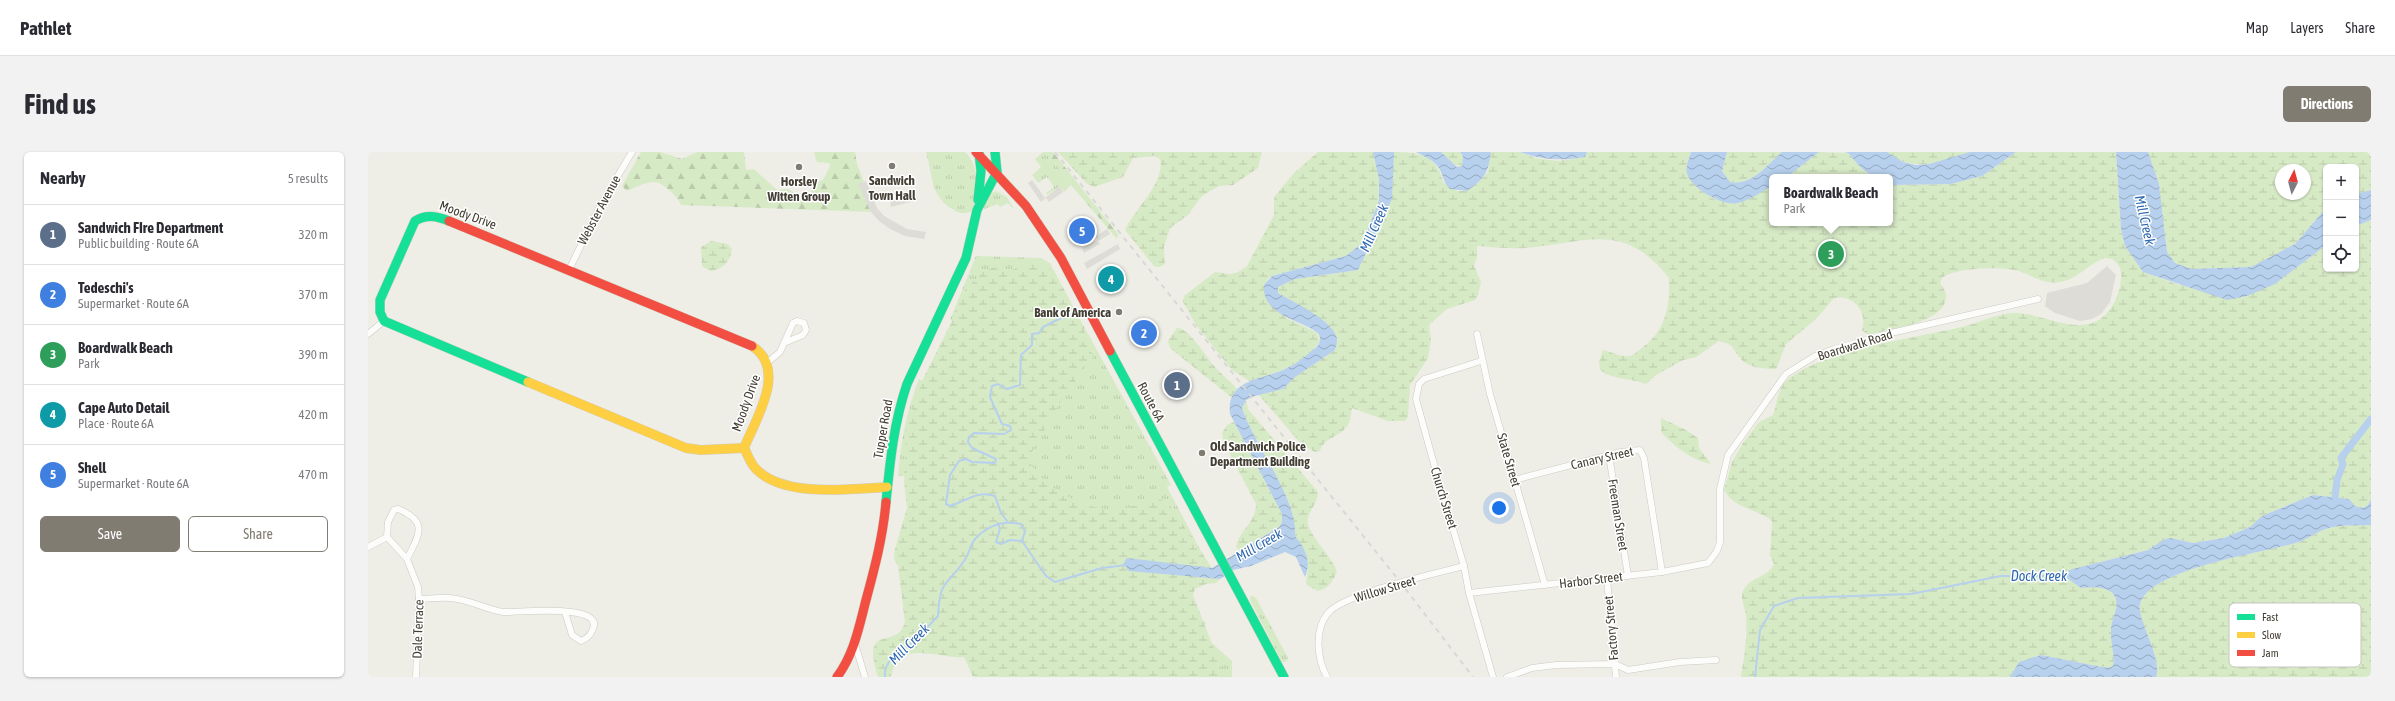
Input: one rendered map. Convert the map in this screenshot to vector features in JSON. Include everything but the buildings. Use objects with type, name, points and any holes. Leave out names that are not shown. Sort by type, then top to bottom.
[{"type":"main road","points":[[995,152],[997,172]]},
{"type":"main road","points":[[978,153],[981,171],[978,210]]},
{"type":"main road","name":"Route 6A","points":[[978,153],[997,172],[1031,213],[1061,258],[1229,577],[1284,677]]},
{"type":"main road","name":"Tupper Road","points":[[837,677],[847,662],[855,644],[880,550],[885,523],[887,487],[894,426],[899,406],[907,384],[963,263],[972,238],[978,210],[997,172]]},
{"type":"main road","name":"Moody Drive","points":[[744,448],[701,450],[686,448],[384,321],[380,312],[380,300],[413,225],[423,216],[433,215],[450,220],[743,341],[757,349],[768,362],[771,375],[744,448],[751,463],[758,471],[780,484],[819,488],[887,487]]},
{"type":"street","name":"Webster Avenue","points":[[570,270],[600,206],[632,152]]},
{"type":"street","name":"Boardwalk Road","points":[[1711,560],[1717,551],[1720,542],[1720,489],[1728,455],[1786,374],[1815,356],[1834,349],[1891,333],[2038,299]]},
{"type":"street","points":[[368,334],[384,321]]},
{"type":"street","name":"State Street","points":[[1477,334],[1481,361],[1545,585]]},
{"type":"street","points":[[768,362],[776,356],[784,343]]},
{"type":"street","name":"Church Street","points":[[1481,361],[1432,375],[1419,384],[1416,390],[1416,399],[1464,566],[1493,677]]},
{"type":"street","name":"Canary Street","points":[[1514,480],[1635,449],[1642,453],[1662,572]]},
{"type":"street","name":"Freeman Street","points":[[1609,455],[1628,576]]},
{"type":"street","points":[[368,547],[387,537],[388,522],[394,510],[404,511],[418,523],[420,528],[416,541],[407,559]]},
{"type":"street","name":"Dale Terrace","points":[[387,537],[407,559],[418,587],[419,599],[416,677]]},
{"type":"street","name":"Harbor Street","points":[[1470,593],[1662,572],[1704,565],[1711,560]]},
{"type":"street","name":"Willow Street","points":[[1327,677],[1321,667],[1319,633],[1328,612],[1353,597],[1464,566]]},
{"type":"street","name":"Factory Street","points":[[1607,578],[1616,677]]},
{"type":"street","points":[[419,599],[450,598],[503,612],[565,612],[589,616],[593,623],[594,629],[586,639],[581,641],[572,635],[565,612]]},
{"type":"street","points":[[855,644],[865,677]]},
{"type":"street","points":[[1507,677],[1544,666],[1615,664],[1628,670],[1680,662],[1716,660]]},
{"type":"green space","points":[[641,152],[660,152],[682,159],[697,152],[744,152],[746,170],[754,169],[777,190],[788,189],[804,198],[811,193],[816,183],[823,180],[830,166],[829,163],[817,162],[814,152],[855,152],[857,164],[864,182],[859,184],[871,212],[681,205],[670,190],[657,182],[644,184],[627,191],[622,186]]},
{"type":"green space","points":[[926,152],[965,152],[970,158],[977,180],[975,204],[972,211],[965,213],[958,212],[946,205],[940,199],[936,192]]},
{"type":"green space","points":[[1043,152],[1047,152],[1071,185],[1064,192],[1060,186],[1047,195],[1046,193],[1054,187],[1047,177],[1038,183],[1032,175],[1041,167],[1035,159]]},
{"type":"green space","points":[[1047,152],[1053,152],[1118,234],[1117,239],[1071,185]]},
{"type":"green space","points":[[1058,152],[1262,152],[1258,168],[1233,185],[1219,186],[1201,197],[1188,215],[1170,228],[1164,247],[1165,264],[1159,267],[1154,266],[1125,230],[1154,186],[1161,168],[1160,159],[1155,156],[1133,158],[1123,177],[1094,187],[1086,183]]},
{"type":"green space","points":[[1318,152],[1373,152],[1379,179],[1379,200],[1363,242],[1346,256],[1272,276],[1267,280],[1286,318],[1316,332],[1320,340],[1315,348],[1290,367],[1251,382],[1232,370],[1196,325],[1183,302],[1184,296],[1215,272],[1230,274],[1238,272],[1247,266],[1274,215],[1274,197],[1294,173]]},
{"type":"green space","points":[[1394,152],[1418,154],[1425,157],[1436,166],[1443,182],[1457,191],[1467,191],[1479,182],[1488,172],[1491,152],[1520,152],[1535,158],[1558,161],[1585,157],[1587,152],[1691,152],[1686,166],[1694,184],[1714,199],[1737,204],[1769,188],[1769,226],[1893,226],[1893,185],[1951,184],[1982,176],[2016,152],[2116,152],[2121,229],[2125,246],[2143,272],[2179,285],[2275,284],[2323,247],[2323,272],[2359,272],[2359,225],[2371,220],[2371,499],[2368,505],[2363,508],[2355,506],[2349,499],[2313,495],[2262,516],[2250,527],[2224,538],[2193,543],[2170,538],[2148,550],[2069,570],[2081,588],[2093,587],[2105,589],[2114,595],[2116,608],[2111,629],[2113,666],[2107,668],[2041,655],[2019,662],[2010,677],[1741,677],[1746,631],[1746,616],[1742,595],[1747,585],[1768,572],[1774,564],[1770,555],[1772,521],[1759,513],[1739,505],[1728,496],[1724,490],[1732,462],[1743,443],[1759,422],[1773,415],[1779,393],[1786,381],[1802,370],[1845,353],[1870,346],[1962,327],[2008,313],[2025,314],[2065,324],[2075,325],[2095,322],[2107,314],[2116,300],[2121,283],[2120,268],[2118,265],[2112,259],[2105,258],[2099,260],[2072,278],[2060,282],[2040,280],[2014,270],[1993,268],[1969,270],[1949,274],[1942,278],[1940,283],[1946,294],[1944,304],[1938,312],[1915,324],[1868,335],[1862,330],[1863,316],[1857,305],[1853,301],[1841,297],[1834,298],[1817,318],[1786,344],[1776,369],[1767,369],[1747,364],[1740,358],[1730,345],[1719,341],[1696,357],[1683,360],[1656,375],[1646,384],[1611,376],[1600,370],[1599,362],[1603,350],[1623,356],[1633,355],[1651,340],[1662,325],[1669,298],[1669,278],[1652,260],[1636,248],[1620,242],[1603,239],[1525,248],[1477,246],[1477,257],[1474,265],[1481,282],[1478,295],[1475,300],[1447,309],[1429,325],[1431,339],[1428,358],[1410,385],[1408,416],[1405,421],[1388,421],[1352,408],[1351,418],[1344,430],[1324,443],[1320,451],[1315,452],[1302,445],[1258,394],[1283,389],[1295,377],[1335,350],[1338,339],[1324,321],[1278,293],[1278,287],[1295,279],[1358,270],[1372,243]]},
{"type":"green space","points":[[1441,152],[1460,152],[1463,156],[1462,166],[1454,165]]},
{"type":"green space","points":[[1727,152],[1782,152],[1752,178],[1745,181],[1730,182],[1722,171]]},
{"type":"green space","points":[[1819,152],[1848,153],[1865,172],[1869,174],[1791,174]]},
{"type":"green space","points":[[1887,152],[1970,152],[1939,163],[1916,164],[1895,158]]},
{"type":"green space","points":[[2148,152],[2371,152],[2371,190],[2359,193],[2359,164],[2323,164],[2323,211],[2295,244],[2251,267],[2191,269],[2175,263],[2167,252],[2159,184]]},
{"type":"green space","points":[[996,191],[1007,197],[1014,209],[1008,203],[1000,207],[998,204],[984,209],[989,196]]},
{"type":"green space","points":[[711,241],[728,244],[732,249],[728,261],[722,267],[710,271],[702,266],[701,247]]},
{"type":"green space","points":[[976,256],[1041,258],[1050,263],[1075,311],[1047,324],[1076,312],[1171,485],[1167,487],[1212,572],[1198,574],[1184,612],[1206,622],[1203,635],[1232,661],[1232,677],[1074,677],[949,475],[898,476],[905,427],[919,379],[1009,429],[1035,348],[950,320]]},
{"type":"green space","points":[[1028,262],[1043,265],[1051,270],[1056,276],[1083,327],[1093,358],[1077,373],[1074,388],[1062,399],[1028,459],[1044,480],[1068,497],[1082,503],[1096,507],[1123,509],[1158,498],[1170,505],[1212,568],[1127,558],[1130,571],[1220,579],[1216,583],[1206,584],[1195,589],[1193,595],[1225,677],[973,677],[964,657],[922,653],[902,657],[895,665],[891,677],[878,677],[874,660],[874,649],[877,642],[901,631],[905,622],[898,566],[894,559],[895,549],[907,508],[904,482],[907,420],[917,400],[921,383],[951,323],[958,302],[966,289],[984,271],[995,267],[1009,271]]},
{"type":"green space","points":[[1177,328],[1186,332],[1191,337],[1213,365],[1237,389],[1231,397],[1170,348],[1168,341]]},
{"type":"green space","points":[[1246,400],[1248,409],[1318,492],[1308,518],[1308,523],[1314,537],[1330,558],[1337,571],[1330,584],[1322,590],[1318,591],[1307,585],[1307,560],[1302,547],[1295,536],[1294,522],[1290,507],[1242,408]]},
{"type":"green space","points":[[1661,418],[1686,430],[1698,438],[1699,448],[1711,464],[1690,456],[1672,443],[1661,432]]},
{"type":"green space","points":[[1234,422],[1282,514],[1282,522],[1279,527],[1240,551],[1236,547],[1238,541],[1253,516],[1256,504],[1224,443],[1222,433],[1227,425]]},
{"type":"green space","points":[[2371,525],[2371,677],[2156,677],[2156,660],[2140,610],[2140,604],[2148,591],[2185,571],[2299,542],[2331,527]]},
{"type":"green space","points":[[1251,595],[1256,598],[1287,656],[1288,659],[1285,662],[1282,662],[1250,600]]},
{"type":"shaded area","points":[[1032,180],[1045,198],[1060,186],[1063,192],[1049,202],[1046,198],[1041,202],[1028,183]]},
{"type":"shaded area","points":[[866,181],[877,208],[884,216],[907,229],[926,232],[924,239],[905,236],[890,229],[879,221],[871,212],[858,184]]},
{"type":"shaded area","points":[[916,194],[918,200],[891,207],[890,201]]},
{"type":"shaded area","points":[[1107,229],[1110,234],[1098,241],[1100,244],[1084,253],[1082,248],[1097,240],[1095,237]]},
{"type":"shaded area","points":[[1118,244],[1120,249],[1087,269],[1084,263]]},
{"type":"shaded area","points":[[2107,266],[2116,275],[2110,302],[2101,314],[2092,319],[2080,321],[2055,313],[2045,306],[2047,293],[2087,283]]},
{"type":"water","points":[[1373,152],[1394,152],[1392,199],[1358,270],[1295,279],[1278,287],[1278,293],[1321,318],[1334,331],[1337,338],[1335,350],[1295,377],[1283,389],[1255,396],[1246,400],[1242,408],[1248,423],[1283,489],[1290,506],[1294,521],[1295,536],[1302,545],[1308,561],[1305,577],[1296,557],[1285,552],[1251,566],[1233,570],[1220,579],[1129,571],[1123,564],[1127,558],[1212,568],[1279,527],[1282,522],[1282,514],[1230,414],[1230,402],[1234,393],[1240,387],[1258,378],[1279,372],[1292,366],[1315,349],[1319,344],[1320,339],[1318,334],[1312,329],[1280,314],[1271,306],[1265,297],[1264,285],[1272,276],[1346,256],[1363,242],[1379,200],[1379,179]]},
{"type":"water","points":[[1416,152],[1441,152],[1457,167],[1462,166],[1463,156],[1460,152],[1491,152],[1489,166],[1485,175],[1478,183],[1467,191],[1450,189],[1445,183],[1437,165]]},
{"type":"water","points":[[1520,152],[1587,152],[1585,157],[1560,159],[1536,157]]},
{"type":"water","points":[[1691,152],[1727,152],[1722,171],[1730,182],[1738,182],[1745,181],[1758,174],[1782,152],[1819,152],[1791,174],[1769,174],[1769,188],[1747,200],[1738,203],[1725,202],[1717,199],[1708,195],[1694,185],[1689,179],[1687,173],[1686,168]]},
{"type":"water","points":[[1844,152],[1887,152],[1903,162],[1916,165],[1929,164],[1970,152],[2016,152],[1982,176],[1951,184],[1893,185],[1893,174],[1870,174],[1848,153]]},
{"type":"water","points":[[2116,152],[2148,152],[2159,184],[2167,252],[2175,263],[2191,269],[2251,267],[2295,244],[2323,211],[2323,247],[2275,284],[2247,296],[2227,300],[2143,272],[2125,246],[2121,229]]},
{"type":"water","points":[[2371,190],[2371,220],[2359,225],[2359,200],[2359,193]]},
{"type":"water","points":[[2313,495],[2349,499],[2355,506],[2363,508],[2368,505],[2371,499],[2371,525],[2331,527],[2299,542],[2185,571],[2148,591],[2140,604],[2140,610],[2156,660],[2156,677],[2010,677],[2019,662],[2041,655],[2107,668],[2113,666],[2111,634],[2116,608],[2114,595],[2111,591],[2106,589],[2093,587],[2081,588],[2067,578],[2069,570],[2148,550],[2163,540],[2170,538],[2193,543],[2224,538],[2250,527],[2262,516]]},
{"type":"waterway","points":[[1007,521],[1001,513],[995,496],[983,494],[950,506],[946,504],[950,475],[959,461],[966,459],[972,462],[995,463],[996,459],[972,448],[968,442],[969,437],[974,433],[1004,434],[1011,430],[1010,426],[1002,424],[990,397],[992,386],[998,384],[1007,389],[1020,385],[1021,355],[1032,345],[1032,334],[1039,333],[1043,327],[1073,312]]},
{"type":"waterway","points":[[2335,497],[2337,480],[2343,464],[2341,458],[2371,419]]},
{"type":"waterway","points":[[998,523],[1000,529],[996,542],[1001,544],[1010,540],[1022,541]]},
{"type":"waterway","name":"Mill Creek","points":[[885,677],[887,665],[894,656],[909,646],[938,616],[942,589],[966,559],[975,539],[991,527],[1002,523],[1021,524],[1025,531],[1022,541],[1046,576],[1055,582],[1102,568],[1126,565]]},
{"type":"waterway","name":"Dock Creek","points":[[1755,677],[1760,630],[1774,606],[1798,598],[1911,594],[2001,576],[2069,576]]},
{"type":"railway","points":[[1055,152],[1401,583],[1473,677]]},
{"type":"traffic: fast","points":[[886,502],[893,442],[907,384],[966,258],[977,210],[997,172],[995,152]]},
{"type":"traffic: fast","points":[[978,200],[981,171],[979,153]]},
{"type":"traffic: fast","points":[[449,221],[432,216],[423,217],[415,221],[380,300],[380,312],[384,321],[528,382]]},
{"type":"traffic: fast","points":[[1110,351],[1284,677]]},
{"type":"traffic: slow","points":[[752,346],[762,356],[768,368],[766,395],[744,448],[754,467],[768,478],[783,484],[800,488],[837,490],[887,487]]},
{"type":"traffic: slow","points":[[528,382],[686,448],[701,450],[744,448]]},
{"type":"traffic: jam","points":[[976,152],[1026,206],[1061,258],[1110,351]]},
{"type":"traffic: jam","points":[[449,221],[752,346]]},
{"type":"traffic: jam","points":[[837,677],[848,659],[858,630],[878,551],[886,502]]},
{"type":"place","name":"Sandwich Town Hall","points":[[892,166]]},
{"type":"place","name":"Horsley Witten Group","points":[[799,167]]},
{"type":"place","name":"Shell","points":[[1082,231]]},
{"type":"place","name":"Boardwalk Beach","points":[[1831,254]]},
{"type":"place","name":"Cape Auto Detail","points":[[1111,279]]},
{"type":"place","name":"Bank of America","points":[[1119,312]]},
{"type":"place","name":"Tedeschi's","points":[[1144,333]]},
{"type":"place","name":"Sandwich FIre Department","points":[[1177,385]]},
{"type":"place","name":"Old Sandwich Police Department Building","points":[[1202,453]]}]
